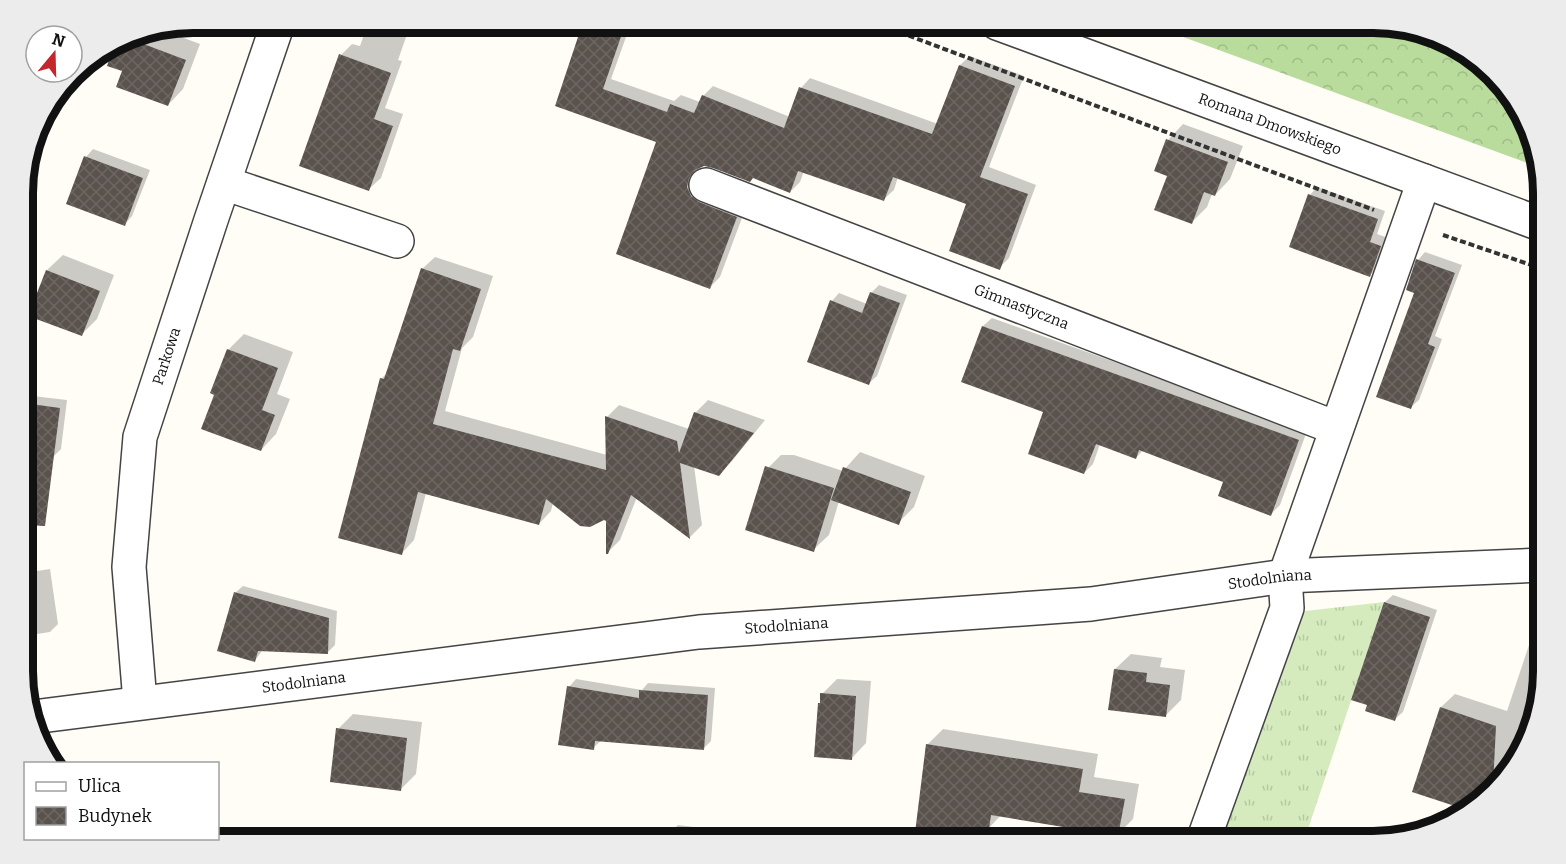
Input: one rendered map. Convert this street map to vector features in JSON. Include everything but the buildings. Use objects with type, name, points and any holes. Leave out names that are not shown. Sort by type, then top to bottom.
[{"type":"street","name":"Parkowa","points":[[140,702],[129,567],[140,437],[274,33]]},
{"type":"street","name":"Romana Dmowskiego","points":[[1027,33],[1533,221]]},
{"type":"street","points":[[1207,831],[1287,608],[1285,576],[1424,181]]},
{"type":"street","points":[[224,183],[397,242]]},
{"type":"street","name":"Gimnastyczna","points":[[706,185],[1336,428]]},
{"type":"street","name":"Stodolniana","points":[[39,716],[699,632],[1091,604],[1285,576],[1533,565]]},
{"type":"path","points":[[904,33],[1409,223],[1533,266]]},
{"type":"green space","points":[[1172,33],[1373,33],[1415,38],[1453,54],[1471,66],[1500,95],[1521,132],[1531,164]]},
{"type":"green space","points":[[1384,602],[1307,831],[1219,831],[1297,612]]}]
